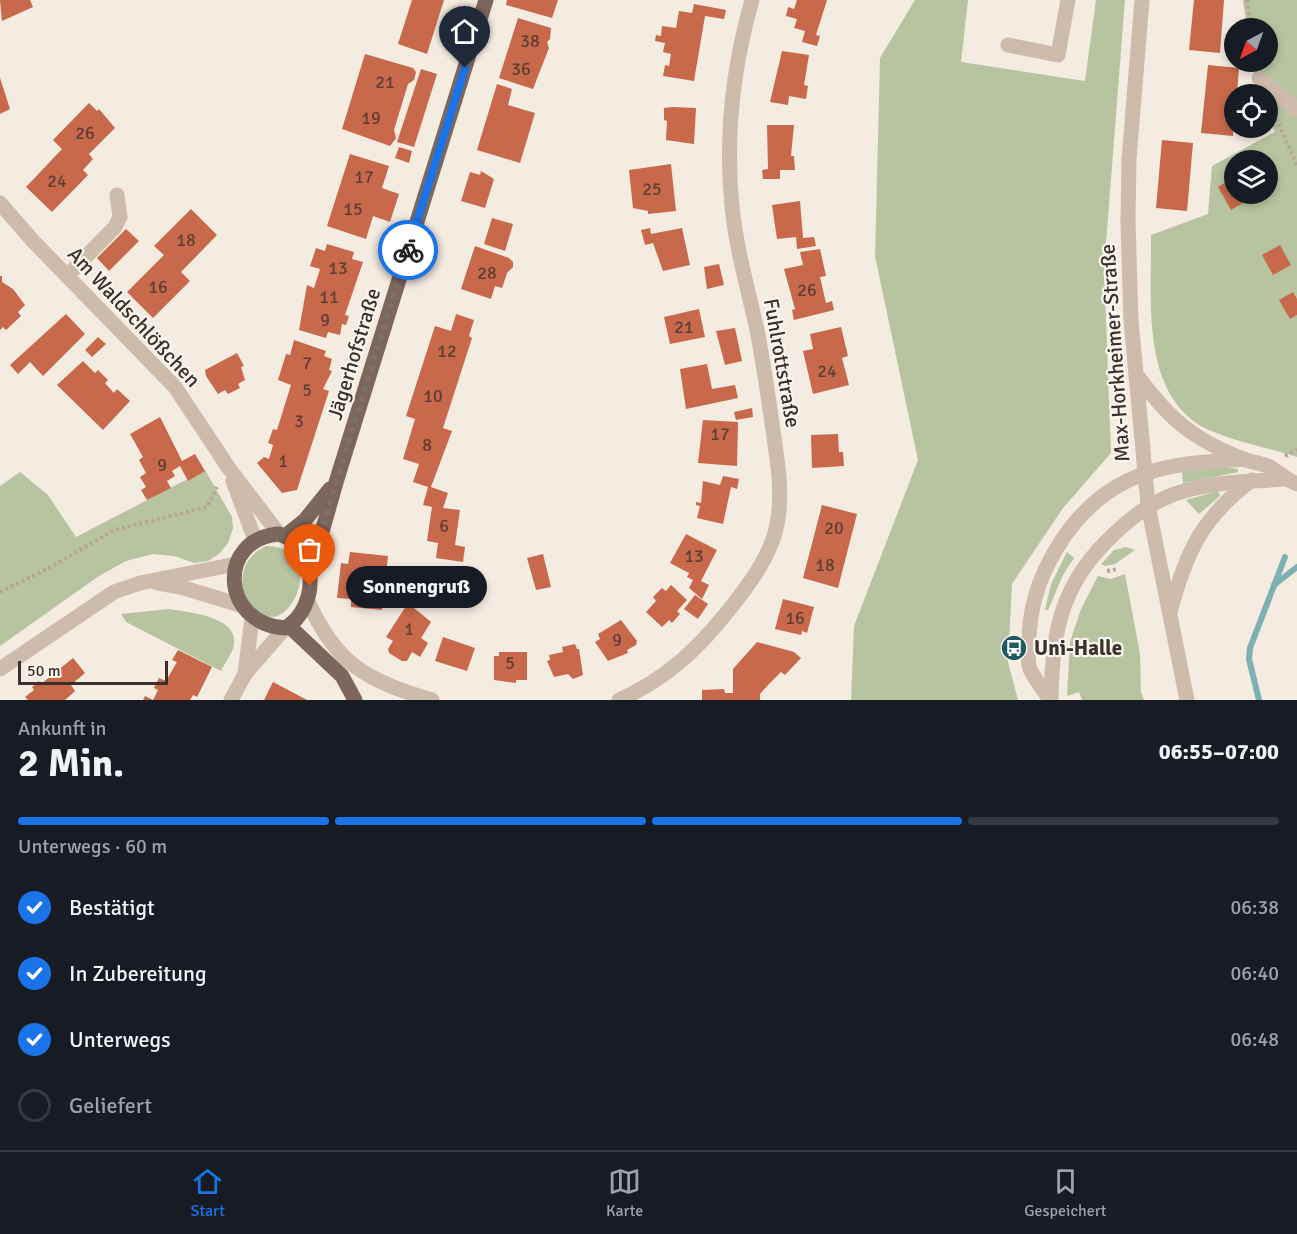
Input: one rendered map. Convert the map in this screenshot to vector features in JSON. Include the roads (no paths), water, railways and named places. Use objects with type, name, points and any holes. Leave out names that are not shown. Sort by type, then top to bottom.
[{"type":"main road","name":"Jägerhofstraße","points":[[310,574],[337,479],[486,0]]},
{"type":"main road","name":"Jägerhofstraße","points":[[282,535],[313,512],[337,479]]},
{"type":"main road","points":[[287,627],[302,614],[307,599],[310,574],[304,555],[282,535],[255,540],[242,552],[236,564],[235,585],[240,605],[262,625],[287,627],[342,676],[356,700]]},
{"type":"street","name":"Fuhlrottstraße","points":[[619,700],[646,694],[686,658],[734,603],[754,576],[768,550],[778,520],[778,466],[768,392],[738,250],[729,157],[730,119],[741,39],[752,0]]},
{"type":"street","points":[[1008,45],[1058,55],[1068,0]]},
{"type":"street","name":"Max-Horkheimer-Straße","points":[[1142,0],[1132,103],[1128,222],[1131,320],[1143,474],[1187,700]]},
{"type":"street","points":[[1259,78],[1297,110]]},
{"type":"street","points":[[67,276],[115,227],[120,217],[117,195]]},
{"type":"street","name":"Am Waldschlößchen","points":[[0,202],[67,276],[176,387],[228,467],[282,535]]},
{"type":"street","points":[[1136,374],[1161,408],[1180,425],[1203,440],[1244,459],[1270,467],[1290,481]]},
{"type":"street","points":[[1050,700],[1029,668],[1029,633],[1040,581],[1053,553],[1080,518],[1107,493],[1143,474],[1185,463],[1244,459]]},
{"type":"street","name":"Am Waldschlößchen","points":[[228,467],[255,540]]},
{"type":"street","points":[[1050,700],[1054,645],[1064,603],[1071,587],[1094,554],[1148,505],[1185,490],[1233,480],[1290,481]]},
{"type":"street","points":[[1169,615],[1182,568],[1209,518],[1228,498],[1252,480]]},
{"type":"street","points":[[0,669],[96,602],[122,589],[236,564]]},
{"type":"street","points":[[151,582],[184,588],[240,605]]},
{"type":"street","points":[[307,599],[335,648],[363,674],[397,689],[432,700]]},
{"type":"street","points":[[245,674],[252,618]]},
{"type":"street","points":[[231,700],[245,674],[287,627]]},
{"type":"waterway","points":[[1259,700],[1249,659],[1250,648],[1285,557]]},
{"type":"waterway","points":[[1274,585],[1297,567]]},
{"type":"place","name":"Sonnengruß","points":[[310,586]]},
{"type":"place","name":"Uni-Halle","points":[[1014,648]]}]
